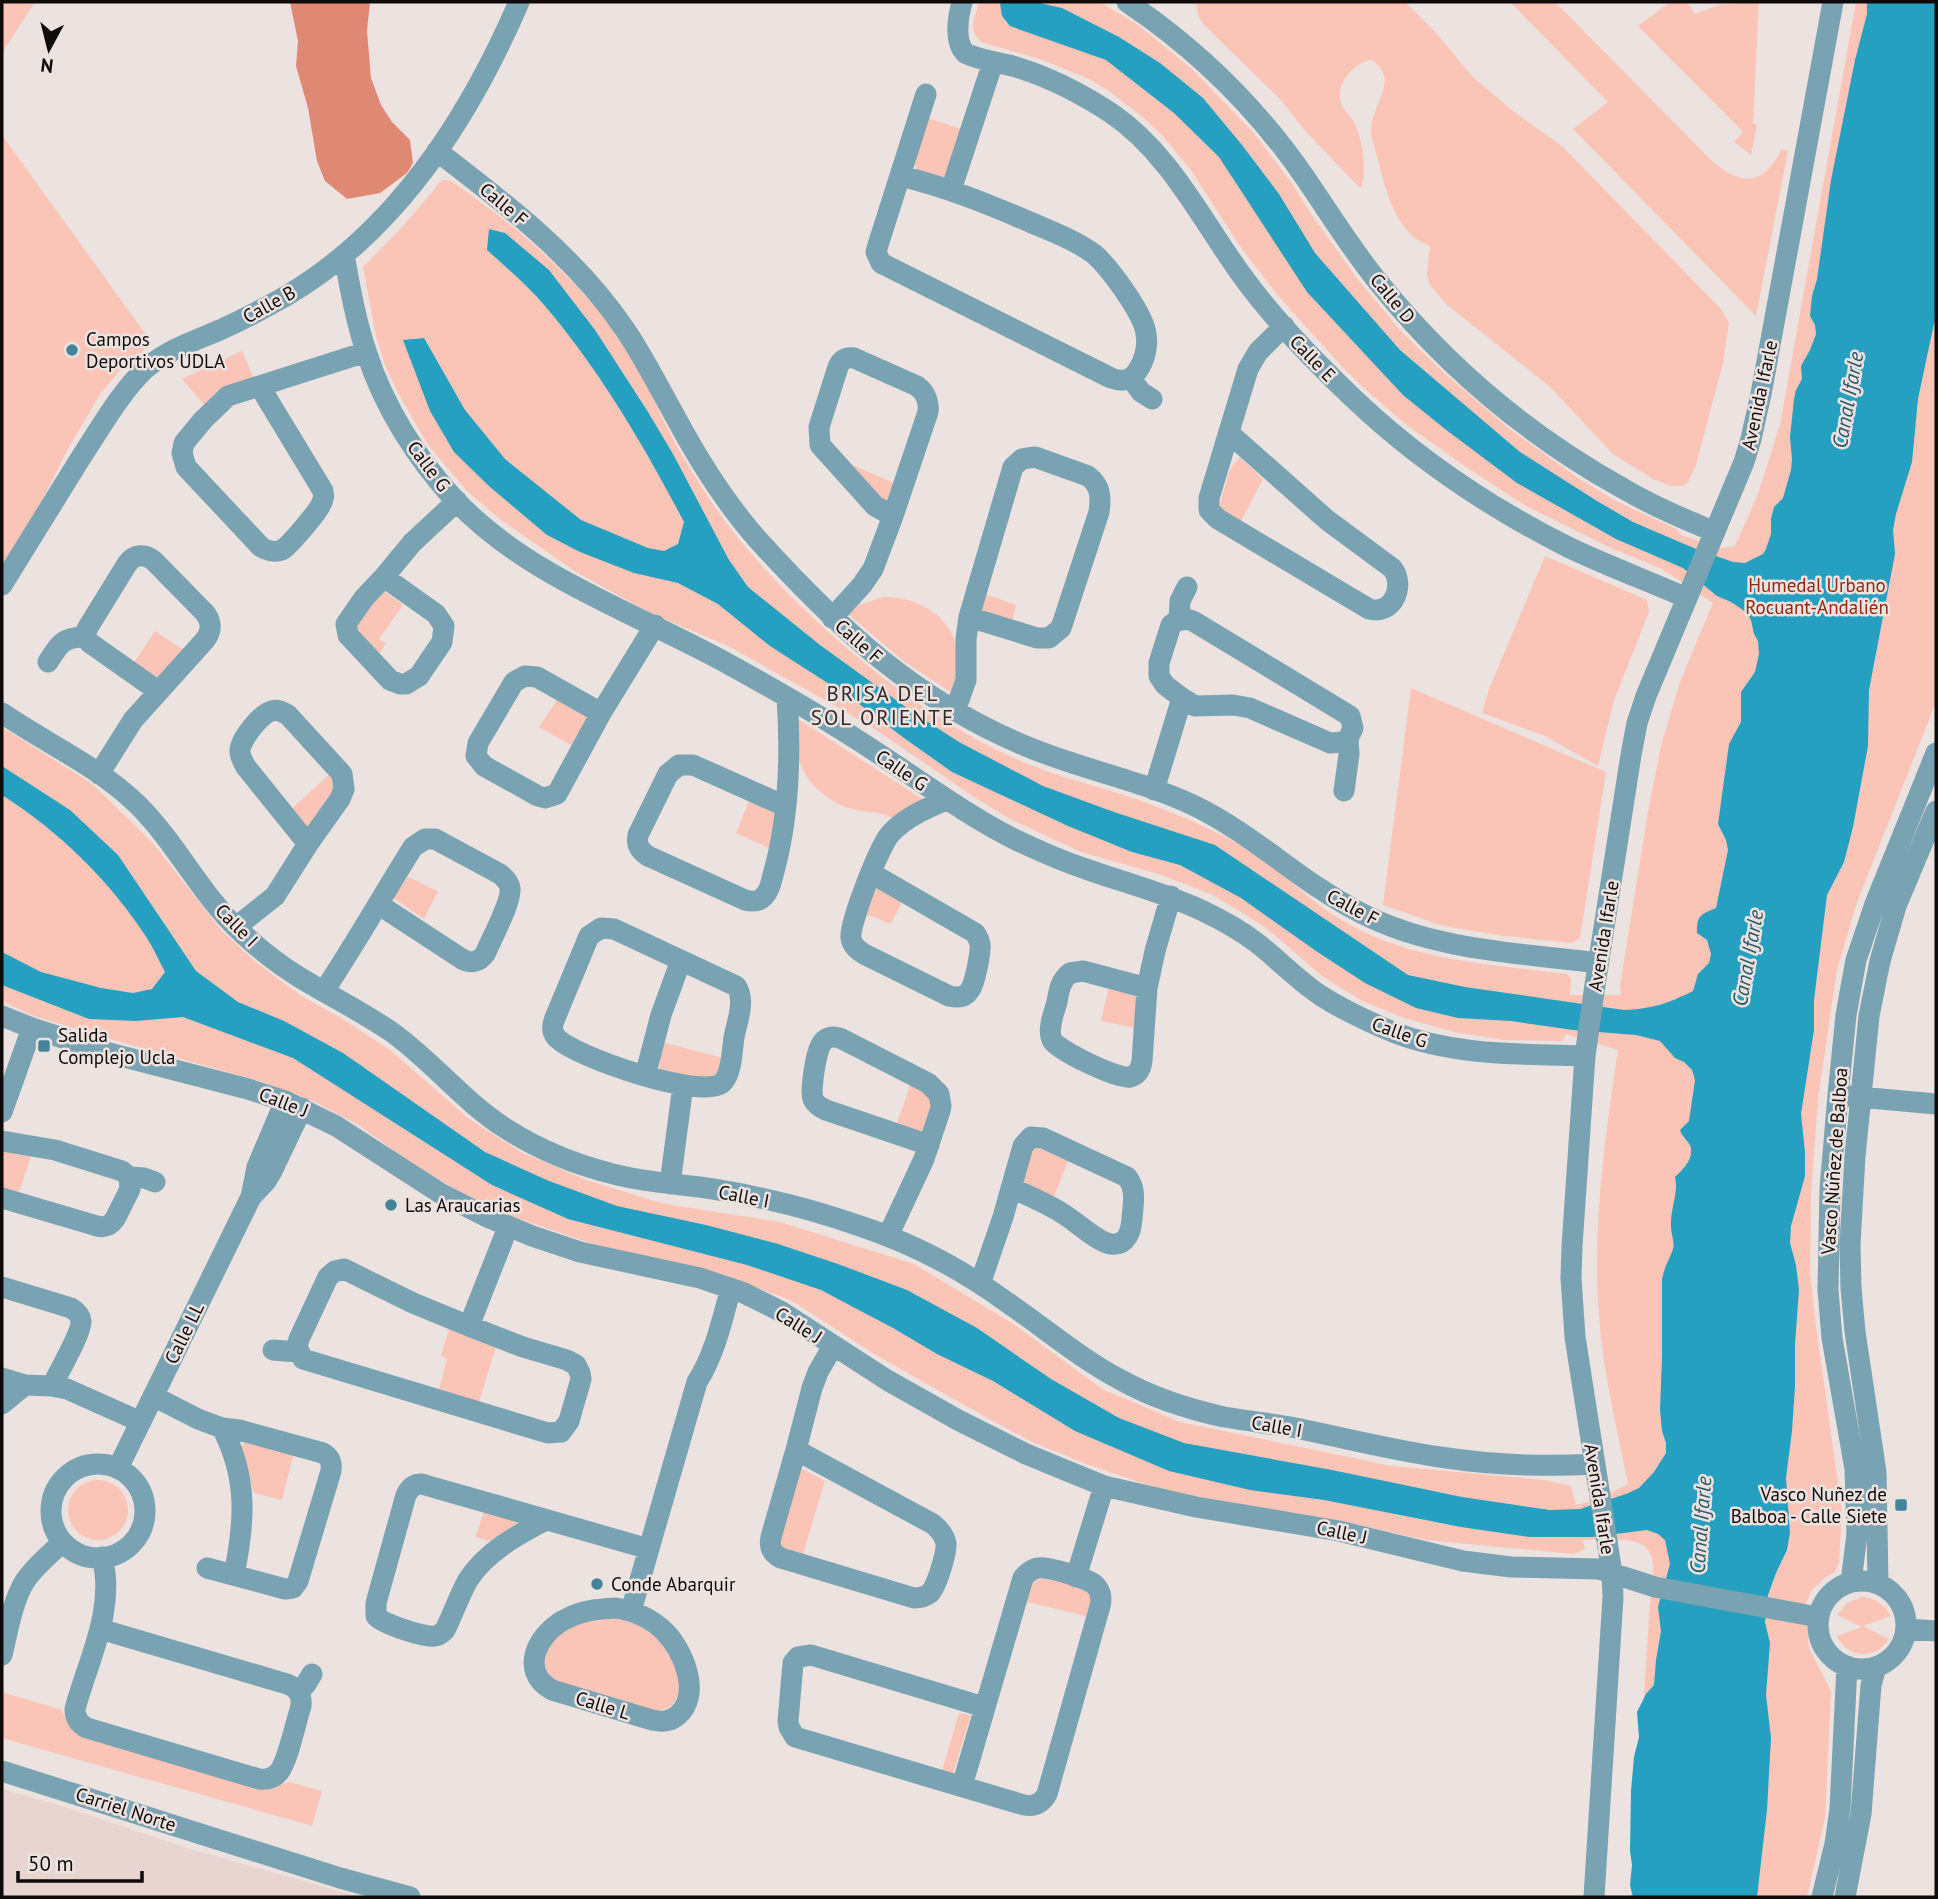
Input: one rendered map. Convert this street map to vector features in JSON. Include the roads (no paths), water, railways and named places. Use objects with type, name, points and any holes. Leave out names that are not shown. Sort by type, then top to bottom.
[{"type":"street","name":"Calle B","points":[[2,585],[105,421],[146,369],[174,349],[241,320],[311,280],[344,255],[394,208],[438,151],[480,82],[519,2]]},
{"type":"street","points":[[951,190],[993,62],[968,55],[960,48],[958,35],[962,2]]},
{"type":"street","name":"Calle D","points":[[1126,2],[1190,48],[1255,114],[1306,178],[1378,282],[1420,330],[1469,378],[1531,429],[1595,472],[1713,536]]},
{"type":"street","name":"Avenida Ifarle","points":[[1594,1897],[1612,1619],[1612,1573],[1575,1337],[1571,1278],[1586,1049],[1637,723],[1744,462],[1757,417],[1833,2]]},
{"type":"street","name":"Calle E","points":[[993,62],[1038,75],[1078,93],[1113,115],[1144,142],[1173,174],[1245,280],[1284,326],[1329,375],[1379,422],[1424,458],[1529,526],[1570,547],[1689,593]]},
{"type":"street","points":[[901,176],[951,190],[1067,238],[1085,248],[1104,264],[1145,326],[1146,351],[1141,366],[1131,378],[1121,381],[1111,378],[881,263],[876,251],[926,94]]},
{"type":"street","name":"Calle F","points":[[438,151],[519,215],[590,284],[625,329],[692,447],[756,538],[850,635],[925,693],[988,729],[1031,748],[1189,803],[1257,842],[1317,888],[1387,925],[1441,942],[1598,963]]},
{"type":"street","name":"Calle G","points":[[344,255],[366,352],[374,375],[397,419],[434,476],[457,501],[482,525],[550,573],[655,625],[787,697],[981,821],[1041,852],[1171,896],[1237,930],[1258,943],[1321,996],[1361,1018],[1395,1033],[1457,1049],[1501,1053],[1586,1049]]},
{"type":"street","points":[[1229,433],[1327,520],[1396,572],[1399,583],[1388,607],[1378,611],[1369,609],[1213,515],[1208,504],[1229,433],[1252,359],[1284,326]]},
{"type":"street","points":[[260,387],[323,491],[324,497],[319,509],[287,546],[275,552],[265,550],[186,467],[182,453],[187,439],[202,419],[223,399],[237,392],[366,352]]},
{"type":"street","points":[[832,618],[867,578],[877,558],[893,516],[928,412],[927,398],[917,386],[849,358],[838,367],[819,427],[818,439],[824,451],[875,506],[893,516]]},
{"type":"street","points":[[1131,378],[1141,392],[1152,399]]},
{"type":"street","points":[[955,711],[966,680],[969,617],[1010,473],[1017,462],[1035,457],[1093,480],[1099,491],[1099,512],[1058,632],[1049,638],[1037,638],[969,617]]},
{"type":"street","points":[[384,577],[431,610],[444,626],[442,642],[419,676],[406,684],[390,680],[347,631],[346,624],[355,609],[412,543],[457,501]]},
{"type":"street","points":[[85,636],[130,559],[139,555],[150,557],[205,613],[210,627],[205,640],[128,728],[99,774]]},
{"type":"street","points":[[1179,620],[1180,601],[1187,587]]},
{"type":"street","points":[[1344,791],[1349,754],[1348,739],[1353,728],[1350,716],[1193,621],[1179,620],[1169,629],[1158,670],[1161,681],[1195,706],[1233,705],[1250,708],[1330,743],[1348,739]]},
{"type":"street","points":[[601,713],[537,677],[524,676],[514,682],[478,743],[476,756],[484,766],[538,796],[551,797],[561,790],[601,713],[655,625]]},
{"type":"street","points":[[48,662],[62,642],[85,636]]},
{"type":"street","points":[[85,636],[90,643],[158,691]]},
{"type":"street","points":[[785,806],[693,765],[679,765],[668,774],[638,835],[638,844],[648,856],[746,900],[755,901],[764,897],[769,888],[780,844],[785,806],[789,746],[787,697]]},
{"type":"street","points":[[1154,790],[1182,698]]},
{"type":"street","points":[[236,927],[275,896],[343,794],[344,779],[338,770],[288,715],[272,710],[244,737],[240,747],[241,758],[308,844]]},
{"type":"street","name":"Calle I","points":[[2,713],[99,774],[127,795],[158,826],[203,889],[236,927],[276,961],[397,1036],[486,1115],[526,1140],[591,1167],[632,1178],[781,1203],[888,1236],[934,1256],[980,1284],[1100,1368],[1136,1388],[1180,1405],[1229,1418],[1280,1425],[1441,1457],[1523,1465],[1595,1464]]},
{"type":"street","name":"Vasco Núñez de Balboa","points":[[1851,1582],[1857,1534],[1855,1469],[1832,1338],[1828,1277],[1830,1189],[1846,1015],[1856,960],[1875,904],[1936,753]]},
{"type":"street","points":[[871,873],[975,933],[980,948],[972,985],[967,994],[958,998],[949,996],[864,954],[855,947],[851,937],[851,930],[871,873],[881,846],[890,834],[912,817],[946,800]]},
{"type":"street","name":"Vasco Núñez de Balboa","points":[[1878,1583],[1876,1472],[1851,1288],[1852,1200],[1869,1016],[1880,961],[1896,906],[1936,811]]},
{"type":"street","points":[[324,991],[413,847],[420,841],[430,838],[500,874],[510,890],[508,902],[485,954],[475,962],[462,959],[378,904]]},
{"type":"street","points":[[1147,988],[1083,971],[1070,973],[1061,984],[1050,1031],[1052,1040],[1062,1050],[1120,1077],[1131,1077],[1139,1071],[1142,1066],[1147,988],[1154,951],[1171,896]]},
{"type":"street","points":[[610,928],[681,960],[731,982],[741,997],[728,1072],[724,1080],[713,1087],[683,1085],[645,1076],[594,1058],[560,1041],[554,1034],[552,1023],[589,936],[596,930],[610,928]]},
{"type":"street","points":[[645,1076],[661,1015],[681,960]]},
{"type":"street","name":"Calle J","points":[[2,1016],[121,1057],[248,1089],[293,1104],[336,1126],[440,1193],[508,1227],[580,1252],[682,1273],[724,1285],[782,1312],[887,1380],[958,1420],[1026,1454],[1104,1486],[1196,1507],[1339,1531],[1463,1562],[1511,1567],[1598,1569],[1655,1587],[1818,1617]]},
{"type":"street","points":[[2,1112],[32,1028]]},
{"type":"street","points":[[888,1236],[929,1145],[941,1106],[939,1094],[933,1086],[838,1037],[824,1041],[819,1049],[812,1088],[818,1105],[929,1145]]},
{"type":"street","points":[[670,1184],[683,1085]]},
{"type":"street","points":[[1838,1095],[1936,1104]]},
{"type":"street","name":"Calle LL","points":[[118,1468],[251,1197],[257,1167],[293,1104]]},
{"type":"street","points":[[980,1284],[1025,1142],[1031,1137],[1039,1136],[1127,1177],[1134,1192],[1129,1234],[1121,1243],[1105,1243],[1063,1214],[1012,1188]]},
{"type":"street","points":[[2,1141],[68,1153],[122,1171],[129,1177],[155,1182]]},
{"type":"street","points":[[2,1198],[105,1227],[115,1219],[130,1189],[129,1177]]},
{"type":"street","points":[[469,1326],[508,1227]]},
{"type":"street","points":[[273,1350],[298,1352],[307,1361],[548,1433],[564,1429],[569,1421],[581,1378],[576,1364],[469,1326],[412,1303],[348,1270],[339,1269],[328,1277],[299,1339],[298,1352]]},
{"type":"street","points":[[631,1611],[697,1382],[698,1352],[724,1285]]},
{"type":"street","points":[[2,1287],[71,1308],[78,1313],[80,1328],[52,1386]]},
{"type":"street","points":[[796,1450],[933,1524],[941,1531],[946,1544],[945,1551],[936,1584],[929,1595],[914,1598],[781,1558],[770,1546],[814,1382],[833,1346]]},
{"type":"street","points":[[2,1378],[25,1385],[52,1386],[81,1394],[141,1422]]},
{"type":"street","points":[[2,1404],[25,1385]]},
{"type":"street","points":[[153,1396],[222,1428],[239,1430],[323,1453],[330,1460],[332,1467],[296,1585],[285,1589],[208,1568]]},
{"type":"street","points":[[222,1428],[235,1457],[242,1491],[242,1525],[234,1575]]},
{"type":"street","points":[[91,1465],[118,1468],[139,1487],[145,1505],[144,1524],[128,1547],[111,1556],[93,1557],[77,1552],[63,1542],[54,1526],[53,1499],[61,1483],[74,1471],[91,1465]]},
{"type":"street","points":[[546,1520],[500,1547],[477,1568],[462,1591],[445,1630],[440,1634],[427,1636],[385,1623],[376,1616],[376,1603],[403,1507],[408,1492],[414,1486],[425,1485],[649,1549]]},
{"type":"street","points":[[1076,1577],[1104,1486]]},
{"type":"street","points":[[2,1655],[8,1603],[19,1593],[33,1572],[63,1542]]},
{"type":"street","points":[[100,1629],[292,1686],[299,1692],[301,1706],[281,1769],[264,1780],[87,1728],[77,1719],[75,1709],[100,1629],[106,1594],[102,1557]]},
{"type":"street","points":[[962,1786],[1023,1578],[1031,1570],[1045,1568],[1094,1584],[1100,1591],[1101,1601],[1045,1798],[1038,1804],[1029,1806],[795,1737],[788,1721],[793,1663],[798,1657],[811,1655],[984,1707]]},
{"type":"street","points":[[1851,1582],[1878,1583],[1890,1590],[1900,1601],[1905,1614],[1906,1629],[1902,1645],[1884,1664],[1861,1669],[1847,1666],[1833,1658],[1824,1647],[1818,1632],[1818,1617],[1832,1592],[1851,1582]]},
{"type":"street","name":"Calle L","points":[[616,1608],[631,1611],[655,1623],[665,1632],[674,1642],[685,1666],[688,1698],[681,1711],[663,1722],[552,1690],[535,1672],[534,1660],[540,1641],[556,1624],[589,1611],[616,1608]]},
{"type":"street","points":[[1906,1629],[1936,1631]]},
{"type":"street","points":[[1822,1897],[1835,1844],[1840,1809],[1847,1666]]},
{"type":"street","points":[[1845,1897],[1861,1814],[1871,1685],[1876,1667]]},
{"type":"street","points":[[299,1692],[312,1674]]},
{"type":"street","name":"Carriel Norte","points":[[2,1771],[340,1878],[410,1897]]},
{"type":"water","name":"Humedal Urbano Rocuant-Andalién","points":[[1035,2],[1062,8],[1119,37],[1160,63],[1203,98],[1279,194],[1315,253],[1400,350],[1520,452],[1633,522],[1696,549],[1733,562],[1745,563],[1763,554],[1766,549],[1771,534],[1774,507],[1783,498],[1791,470],[1790,437],[1794,399],[1802,379],[1801,366],[1816,334],[1810,316],[1812,296],[1817,279],[1831,180],[1867,14],[1867,2],[1936,2],[1936,314],[1918,399],[1912,462],[1893,530],[1895,554],[1869,690],[1868,746],[1853,827],[1844,862],[1827,895],[1814,1000],[1814,1030],[1801,1114],[1805,1176],[1791,1226],[1790,1243],[1799,1290],[1792,1431],[1786,1478],[1790,1533],[1787,1550],[1768,1595],[1765,1622],[1770,1643],[1766,1695],[1771,1738],[1767,1810],[1757,1897],[1633,1897],[1630,1885],[1631,1791],[1639,1737],[1637,1712],[1654,1685],[1661,1631],[1658,1607],[1670,1564],[1665,1540],[1658,1534],[1647,1530],[1592,1537],[1530,1537],[1461,1527],[1324,1500],[1250,1490],[1169,1471],[1075,1431],[993,1381],[937,1354],[821,1290],[747,1265],[568,1219],[492,1185],[293,1058],[183,1017],[136,1021],[89,1019],[2,985],[2,952],[41,972],[101,988],[133,993],[152,989],[165,972],[147,938],[100,877],[44,825],[2,795],[2,766],[70,810],[118,855],[196,971],[238,1002],[284,1021],[343,1053],[485,1152],[549,1181],[617,1206],[778,1244],[907,1290],[977,1328],[1051,1379],[1119,1418],[1184,1443],[1462,1497],[1550,1510],[1580,1509],[1639,1488],[1654,1472],[1666,1453],[1660,1410],[1662,1280],[1673,1246],[1671,1220],[1676,1189],[1675,1177],[1691,1154],[1690,1145],[1680,1130],[1689,1121],[1695,1080],[1692,1070],[1684,1062],[1675,1058],[1660,1041],[1636,1035],[1458,1018],[1416,1008],[1365,983],[1241,898],[1180,865],[1132,852],[1068,826],[952,772],[854,700],[770,646],[718,604],[678,583],[634,573],[580,552],[547,535],[490,487],[454,452],[430,411],[403,340],[424,338],[465,410],[505,459],[581,520],[648,548],[664,551],[678,544],[684,522],[638,438],[603,383],[545,306],[487,250],[489,229],[505,233],[549,270],[595,330],[648,412],[729,560],[748,587],[820,645],[959,742],[1043,786],[1215,845],[1408,975],[1465,987],[1624,1010],[1660,1005],[1693,991],[1698,974],[1709,963],[1711,954],[1707,940],[1697,933],[1698,922],[1703,914],[1716,908],[1728,850],[1718,824],[1729,744],[1741,722],[1741,692],[1755,672],[1759,654],[1758,641],[1746,612],[1717,596],[1683,568],[1616,539],[1517,483],[1403,395],[1307,292],[1219,157],[1174,113],[1106,60],[1010,26],[1002,16],[1000,4]]},
{"type":"place","name":"Campos Deportivos UDLA","points":[[72,350]]},
{"type":"place","name":"Salida Complejo Ucla","points":[[44,1046]]},
{"type":"place","name":"Las Araucarias","points":[[391,1205]]},
{"type":"place","name":"Vasco Nuñez de Balboa - Calle Siete","points":[[1901,1505]]},
{"type":"place","name":"Conde Abarquir","points":[[597,1584]]},
{"type":"district","name":"BRISA DEL SOL ORIENTE","points":[[883,706]]},
{"type":"water label","name":"Canal Ifarle","points":[[1848,400]]},
{"type":"water label","name":"Canal Ifarle","points":[[1748,958]]},
{"type":"water label","name":"Canal Ifarle","points":[[1701,1525]]}]
